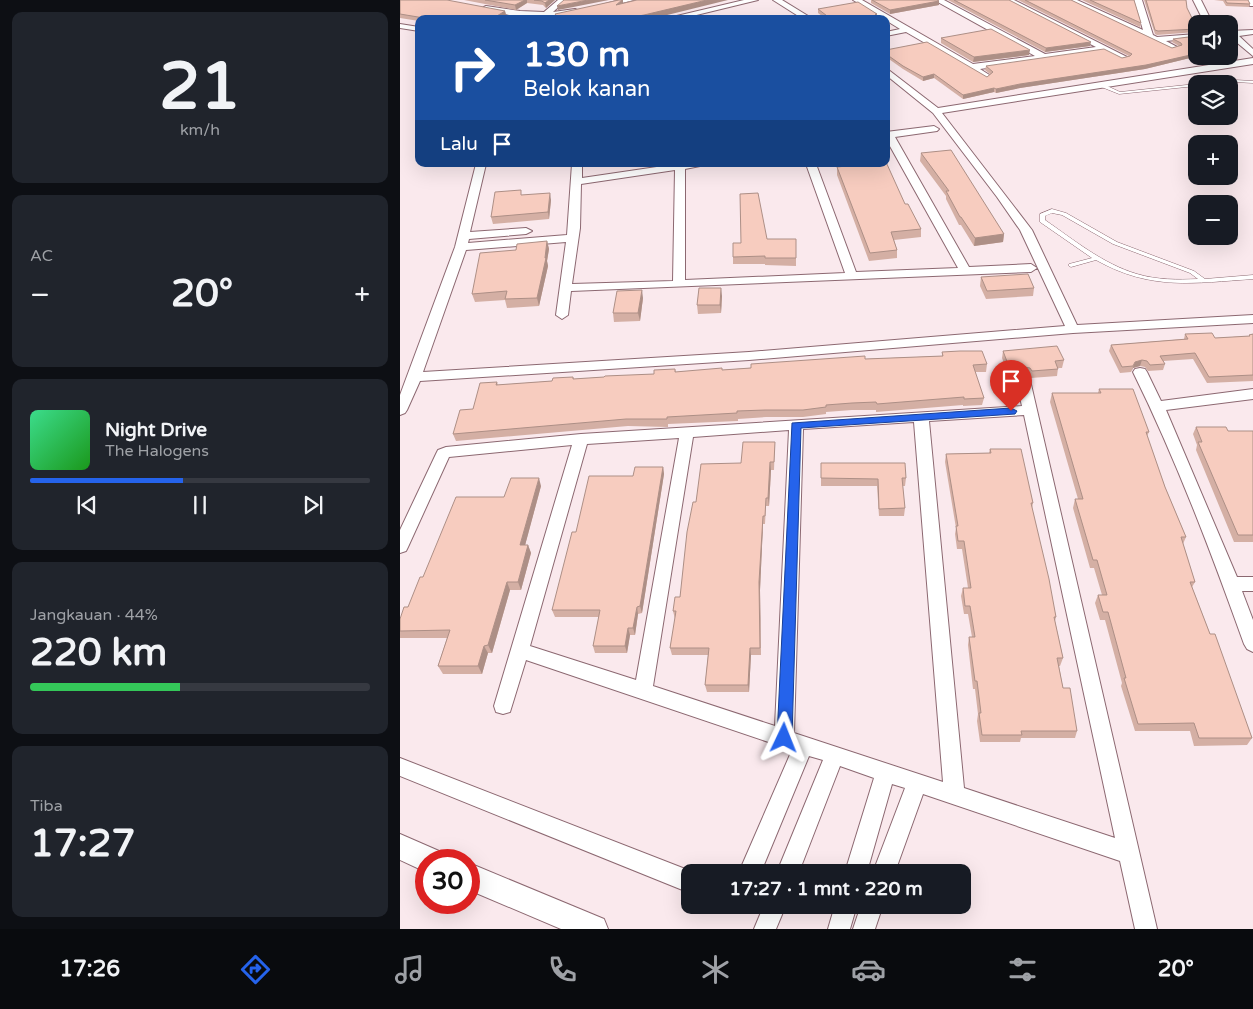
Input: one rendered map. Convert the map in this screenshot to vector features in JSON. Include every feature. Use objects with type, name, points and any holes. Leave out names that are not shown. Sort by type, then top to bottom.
[{"type":"street","points":[[494,0],[479,7],[519,15]]},
{"type":"street","points":[[548,15],[562,0]]},
{"type":"street","points":[[556,15],[573,0]]},
{"type":"street","points":[[590,8],[630,0]]},
{"type":"street","points":[[686,15],[754,0]]},
{"type":"street","points":[[778,0],[802,15]]},
{"type":"street","points":[[856,0],[883,15]]},
{"type":"street","points":[[938,0],[1044,57]]},
{"type":"street","points":[[1008,0],[1125,58]]},
{"type":"street","points":[[1071,0],[1175,48]]},
{"type":"street","points":[[1130,0],[1139,2],[1152,37]]},
{"type":"street","points":[[1197,0],[1204,15]]},
{"type":"street","points":[[1251,0],[1253,4]]},
{"type":"street","points":[[556,15],[582,10]]},
{"type":"street","points":[[890,19],[987,76]]},
{"type":"street","points":[[400,26],[415,28]]},
{"type":"street","points":[[890,33],[909,29]]},
{"type":"street","points":[[1238,33],[1253,32]]},
{"type":"street","points":[[1243,33],[1253,42]]},
{"type":"street","points":[[1152,37],[1188,36]]},
{"type":"street","points":[[1238,41],[1253,54]]},
{"type":"street","points":[[973,67],[1105,48]]},
{"type":"street","points":[[936,111],[1253,61]]},
{"type":"street","points":[[890,74],[936,111],[1026,230],[1073,329]]},
{"type":"street","points":[[890,135],[934,129]]},
{"type":"street","points":[[890,139],[965,270]]},
{"type":"street","points":[[400,410],[416,378],[463,241],[480,167]]},
{"type":"street","points":[[562,316],[573,233],[577,167]]},
{"type":"street","points":[[577,182],[674,167]]},
{"type":"street","points":[[680,167],[680,284]]},
{"type":"street","points":[[812,167],[852,277]]},
{"type":"street","points":[[463,241],[573,233]]},
{"type":"street","points":[[565,288],[1031,268]]},
{"type":"street","points":[[416,378],[749,356],[1073,329],[1253,319]]},
{"type":"street","points":[[1140,372],[1157,406],[1232,584],[1253,644]]},
{"type":"street","points":[[1023,380],[1146,929]]},
{"type":"street","points":[[1157,406],[1253,394]]},
{"type":"street","points":[[400,547],[444,452],[581,439],[1029,410]]},
{"type":"street","points":[[921,417],[954,795]]},
{"type":"street","points":[[784,738],[796,425]]},
{"type":"street","points":[[643,690],[687,432]]},
{"type":"street","points":[[503,706],[581,439]]},
{"type":"street","points":[[1232,584],[1253,584]]},
{"type":"street","points":[[520,650],[1130,854]]},
{"type":"street","points":[[753,864],[804,745]]},
{"type":"street","points":[[791,864],[835,755]]},
{"type":"street","points":[[400,767],[681,878]]},
{"type":"street","points":[[858,864],[886,772]]},
{"type":"street","points":[[887,864],[917,782]]},
{"type":"street","points":[[400,848],[415,854]]},
{"type":"street","points":[[480,881],[594,929]]},
{"type":"street","points":[[765,929],[771,914]]},
{"type":"street","points":[[839,929],[843,914]]},
{"type":"street","points":[[864,929],[869,914]]},
{"type":"lane","points":[[1238,81],[1253,82]]},
{"type":"lane","points":[[1102,85],[1119,93],[1188,86]]},
{"type":"lane","points":[[1203,280],[1192,272],[1115,243],[1064,214],[1052,211],[1042,215],[1042,221],[1121,271],[1151,279],[1174,282],[1253,277]]},
{"type":"lane","points":[[1071,265],[1098,258]]},
{"type":"building","points":[[400,0],[447,0],[505,11],[498,15],[415,16],[400,14]]},
{"type":"building","points":[[485,0],[525,0],[515,5]]},
{"type":"building","points":[[534,0],[549,0],[545,3]]},
{"type":"building","points":[[564,0],[588,0],[557,6]]},
{"type":"building","points":[[619,0],[622,0],[616,5],[637,0],[707,0],[644,15],[555,14]]},
{"type":"building","points":[[872,0],[937,0],[939,1],[890,10]]},
{"type":"building","points":[[954,0],[1009,0],[1091,42],[1046,48]]},
{"type":"building","points":[[1025,0],[1071,0],[1172,48],[1182,45],[1173,39],[1188,37],[1188,56],[1146,65],[994,88],[963,95],[934,74],[923,77],[903,66],[890,57],[890,49],[927,42],[987,77],[993,72],[986,66],[1104,49],[1122,58],[1132,54]]},
{"type":"building","points":[[1090,0],[1134,0],[1141,23]]},
{"type":"building","points":[[1146,0],[1186,0],[1190,15],[1188,15],[1188,29],[1155,30]]},
{"type":"building","points":[[1225,0],[1248,0],[1250,4],[1227,3]]},
{"type":"building","points":[[858,2],[877,14],[826,15],[818,9]]},
{"type":"building","points":[[991,29],[1030,50],[974,57],[941,38]]},
{"type":"building","points":[[951,150],[1004,234],[975,238],[960,217],[946,191],[949,191],[921,153]]},
{"type":"building","points":[[837,167],[888,167],[905,204],[908,204],[921,229],[891,232],[897,250],[870,253]]},
{"type":"building","points":[[521,190],[521,195],[550,193],[548,212],[491,217],[495,192]]},
{"type":"building","points":[[758,193],[767,239],[796,239],[796,258],[765,258],[765,256],[733,257],[733,243],[741,243],[740,194]]},
{"type":"building","points":[[547,241],[546,258],[537,298],[505,299],[507,291],[472,294],[480,253],[516,250],[517,244]]},
{"type":"building","points":[[1028,274],[1034,288],[987,291],[981,277]]},
{"type":"building","points":[[699,288],[721,288],[720,305],[697,305]]},
{"type":"building","points":[[642,290],[638,313],[613,313],[617,291]]},
{"type":"building","points":[[1212,333],[1215,338],[1250,336],[1253,334],[1253,375],[1209,377],[1195,353],[1160,356],[1165,364],[1150,365],[1147,361],[1142,360],[1135,362],[1133,366],[1122,367],[1111,345],[1188,339],[1185,334]]},
{"type":"building","points":[[1057,346],[1064,360],[1055,361],[1058,369],[1032,371],[1030,368],[1024,367],[1011,372],[1003,351]]},
{"type":"building","points":[[982,351],[987,364],[973,365],[984,398],[964,399],[964,397],[877,404],[876,402],[852,403],[826,405],[826,407],[803,410],[737,411],[737,413],[667,417],[667,419],[626,419],[453,434],[460,410],[473,409],[480,383],[497,382],[496,385],[552,381],[553,378],[573,377],[573,379],[654,374],[654,370],[675,369],[675,372],[722,368],[722,370],[751,368],[751,364],[865,356],[865,359],[943,356],[942,352]]},
{"type":"building","points":[[1099,389],[1133,389],[1149,432],[1146,432],[1165,487],[1186,537],[1181,537],[1195,582],[1190,582],[1210,634],[1215,634],[1252,738],[1199,738],[1194,723],[1138,724],[1124,678],[1126,678],[1108,612],[1103,612],[1098,595],[1107,595],[1097,560],[1093,560],[1075,499],[1083,499],[1052,393],[1101,393]]},
{"type":"building","points":[[1196,427],[1226,427],[1228,431],[1253,431],[1253,535],[1238,535],[1198,442],[1202,442]]},
{"type":"building","points":[[743,442],[775,442],[774,462],[770,462],[768,498],[766,498],[765,516],[763,516],[759,582],[760,648],[750,648],[748,685],[705,685],[709,648],[670,648],[676,611],[673,611],[675,597],[680,597],[687,532],[693,502],[696,502],[701,464],[741,463]]},
{"type":"building","points":[[990,449],[1021,449],[1033,503],[1031,503],[1049,579],[1056,617],[1054,617],[1063,658],[1057,658],[1063,688],[1070,688],[1077,731],[1021,731],[1022,735],[982,735],[977,681],[975,681],[969,637],[975,637],[970,606],[965,606],[963,588],[971,588],[964,541],[958,541],[956,526],[958,526],[946,454],[991,453]]},
{"type":"building","points":[[821,463],[905,463],[906,478],[902,478],[905,508],[879,509],[878,479],[821,478]]},
{"type":"building","points":[[635,467],[663,467],[640,606],[637,607],[633,628],[628,628],[625,646],[593,646],[600,610],[552,610],[572,532],[576,532],[589,476],[633,476]]},
{"type":"building","points":[[511,478],[539,478],[520,545],[528,545],[518,582],[507,582],[488,645],[484,646],[478,666],[438,666],[450,630],[400,631],[400,619],[404,607],[408,607],[420,577],[423,577],[456,497],[504,497]]},
{"type":"route","points":[[784,738],[796,425],[1011,411]]}]
